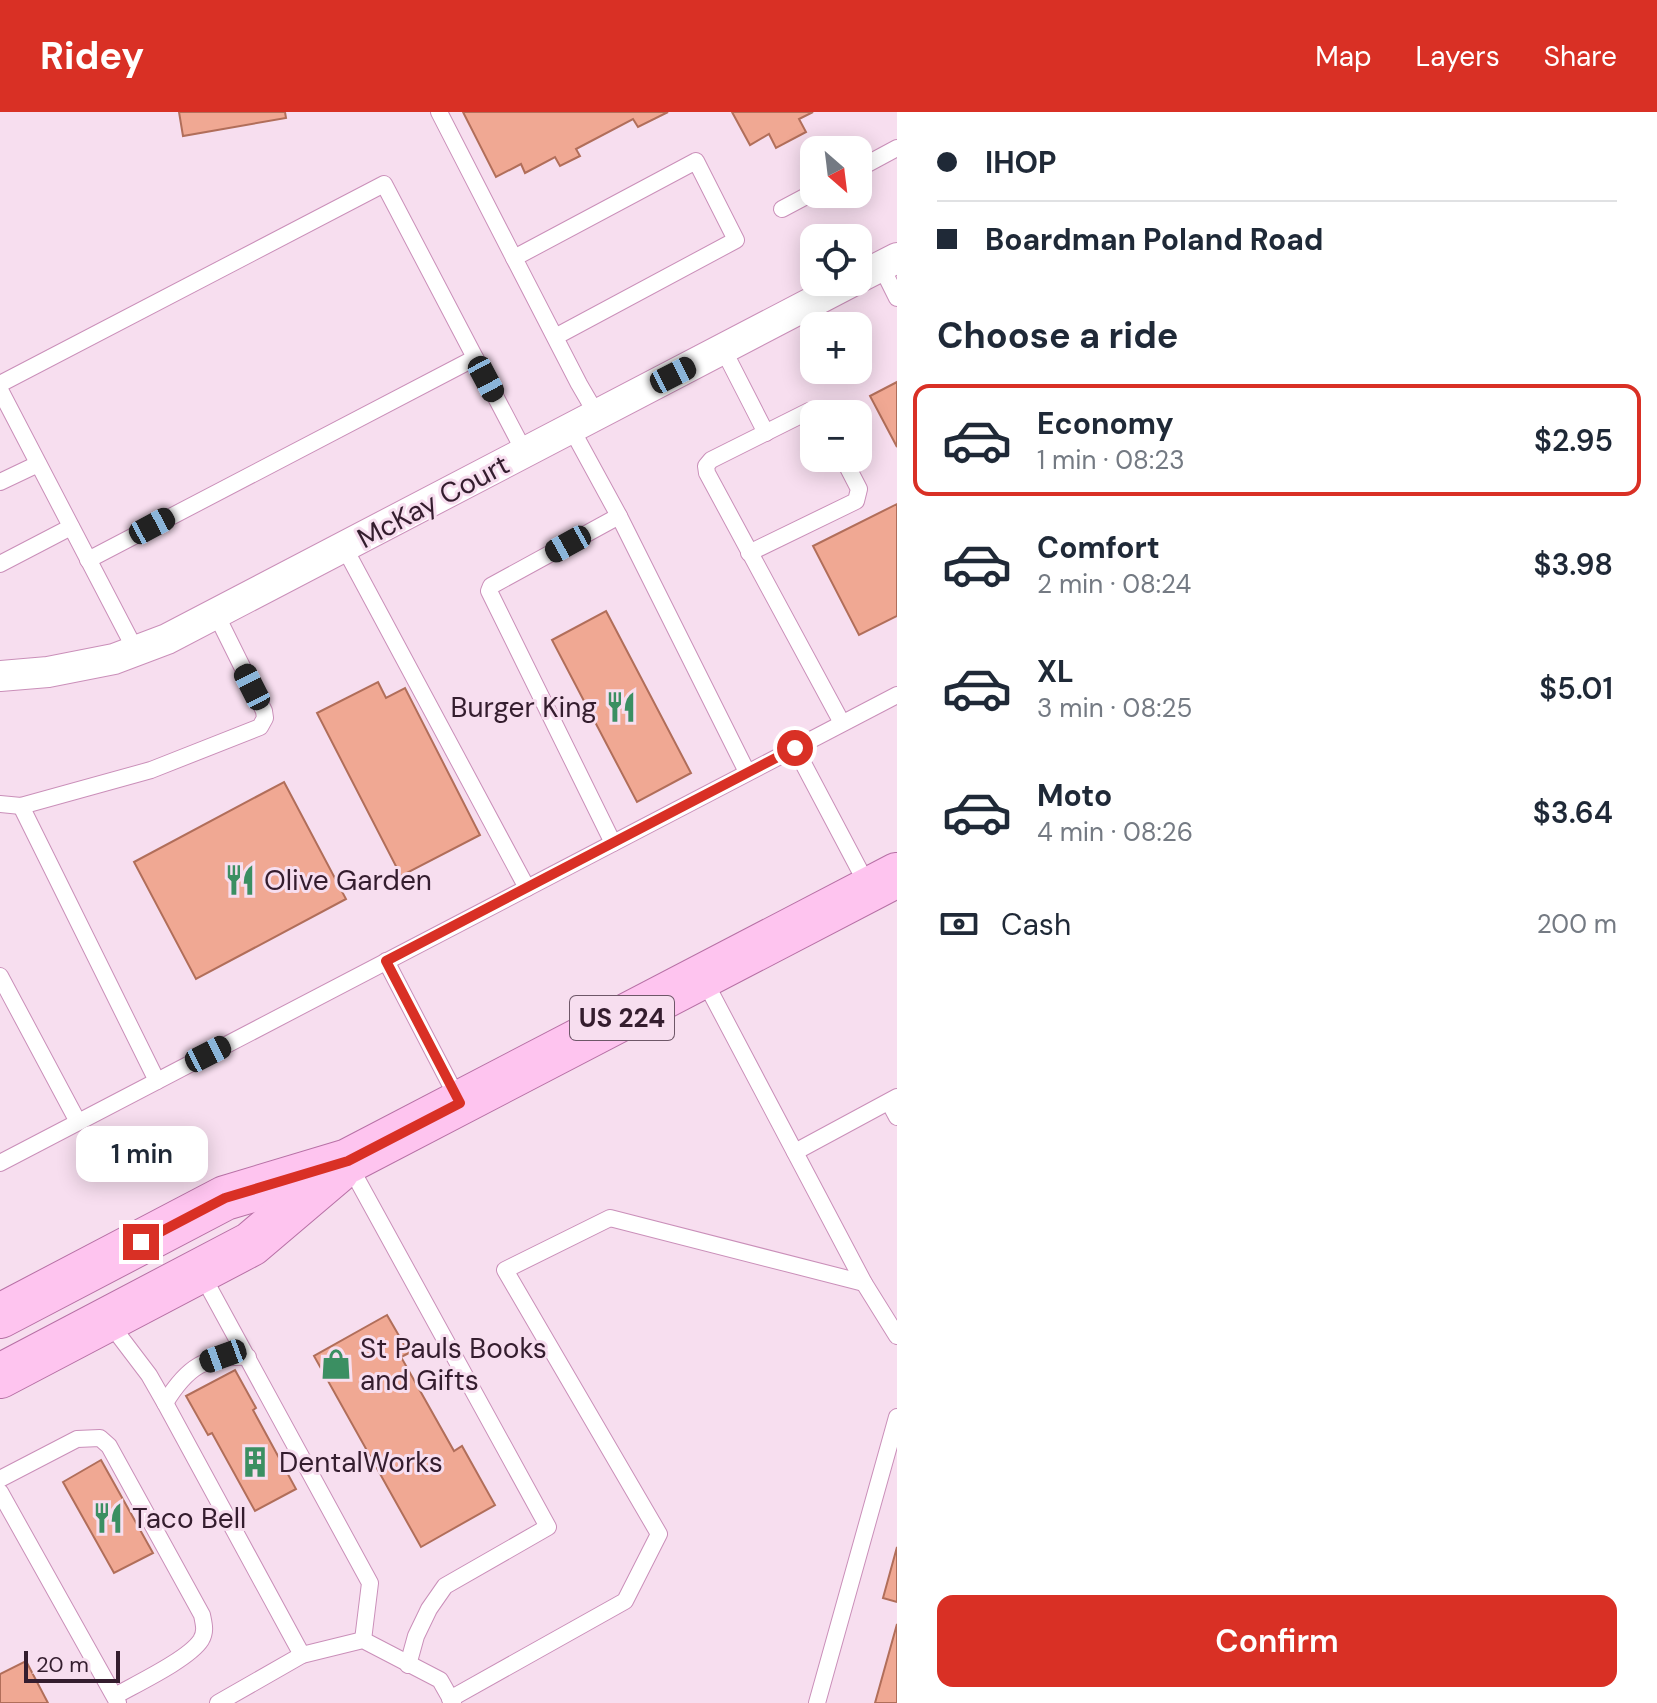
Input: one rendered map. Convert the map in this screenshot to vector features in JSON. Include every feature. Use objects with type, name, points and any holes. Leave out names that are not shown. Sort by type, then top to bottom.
[{"type":"main road","name":"US 224","points":[[0,1316],[225,1198],[348,1161],[883,882]]},
{"type":"main road","name":"US 224","points":[[0,1376],[251,1244],[348,1161]]},
{"type":"street","name":"McKay Court","points":[[0,676],[48,672],[114,659],[167,639],[824,296]]},
{"type":"lane","points":[[439,112],[555,337],[619,516],[747,772]]},
{"type":"lane","points":[[872,161],[897,148]]},
{"type":"lane","points":[[514,258],[696,161],[736,240],[555,337]]},
{"type":"lane","points":[[0,384],[384,184],[525,453]]},
{"type":"lane","points":[[782,209],[800,199]]},
{"type":"lane","points":[[879,268],[897,298]]},
{"type":"lane","points":[[723,349],[766,433]]},
{"type":"lane","points":[[88,560],[475,358]]},
{"type":"lane","points":[[0,390],[136,651]]},
{"type":"lane","points":[[800,416],[711,460],[706,466],[749,553],[842,723]]},
{"type":"lane","points":[[0,482],[38,464]]},
{"type":"lane","points":[[749,553],[856,501],[859,489],[850,472]]},
{"type":"lane","points":[[613,843],[489,591],[491,586],[619,516]]},
{"type":"lane","points":[[0,564],[71,527]]},
{"type":"lane","points":[[344,547],[527,888]]},
{"type":"lane","points":[[0,804],[21,806],[151,770],[260,727],[265,718],[264,711],[216,614]]},
{"type":"lane","points":[[0,1163],[897,695]]},
{"type":"lane","points":[[795,748],[883,882]]},
{"type":"lane","points":[[21,806],[157,1081]]},
{"type":"lane","points":[[386,961],[460,1103]]},
{"type":"lane","points":[[0,976],[78,1122]]},
{"type":"lane","points":[[702,976],[864,1283],[897,1336]]},
{"type":"lane","points":[[795,1152],[894,1105]]},
{"type":"lane","points":[[348,1161],[548,1527],[445,1586],[416,1636],[408,1665]]},
{"type":"lane","points":[[218,1703],[302,1655],[363,1640],[440,1680],[452,1701],[625,1601],[659,1534],[505,1270],[610,1218],[864,1283]]},
{"type":"lane","points":[[200,1271],[370,1583],[363,1640]]},
{"type":"lane","points":[[107,1319],[149,1375],[302,1655]]},
{"type":"lane","points":[[165,1403],[178,1381],[200,1364],[223,1356],[248,1357]]},
{"type":"lane","points":[[817,1703],[897,1417]]},
{"type":"lane","points":[[0,1479],[77,1439],[100,1438],[109,1446],[202,1615],[206,1630],[200,1642],[189,1653],[116,1700],[0,1492]]},
{"type":"building","points":[[179,112],[285,112],[286,118],[183,136]]},
{"type":"building","points":[[463,112],[668,112],[638,127],[633,119],[576,149],[580,156],[560,166],[555,157],[525,173],[521,164],[496,177]]},
{"type":"building","points":[[732,112],[813,112],[799,119],[806,132],[776,148],[769,134],[750,145]]},
{"type":"building","points":[[897,382],[897,447],[870,396]]},
{"type":"building","points":[[897,504],[897,616],[859,635],[813,546]]},
{"type":"building","name":"Burger King","points":[[606,611],[691,773],[637,802],[552,640]]},
{"type":"building","points":[[378,682],[386,698],[405,688],[480,835],[401,876],[317,713]]},
{"type":"building","name":"Olive Garden","points":[[284,782],[346,899],[196,979],[134,862]]},
{"type":"building","points":[[387,1315],[409,1353],[401,1357],[454,1451],[462,1446],[495,1505],[421,1547],[314,1356]]},
{"type":"building","name":"DentalWorks","points":[[235,1370],[296,1489],[255,1511],[212,1433],[208,1435],[186,1396]]},
{"type":"building","name":"Taco Bell","points":[[101,1460],[153,1553],[114,1573],[63,1482]]},
{"type":"building","points":[[897,1547],[897,1602],[883,1598]]},
{"type":"building","points":[[897,1624],[897,1703],[875,1703]]},
{"type":"building","points":[[26,1661],[48,1703],[0,1703],[0,1674]]},
{"type":"place","name":"Burger King","points":[[621,707]]},
{"type":"place","name":"Olive Garden","points":[[240,880]]},
{"type":"place","name":"St Pauls Books and Gifts","points":[[336,1364]]},
{"type":"place","name":"DentalWorks","points":[[255,1462]]},
{"type":"place","name":"Taco Bell","points":[[108,1518]]},
{"type":"route","points":[[141,1242],[225,1198],[348,1161],[460,1103],[386,961],[795,748]]}]
